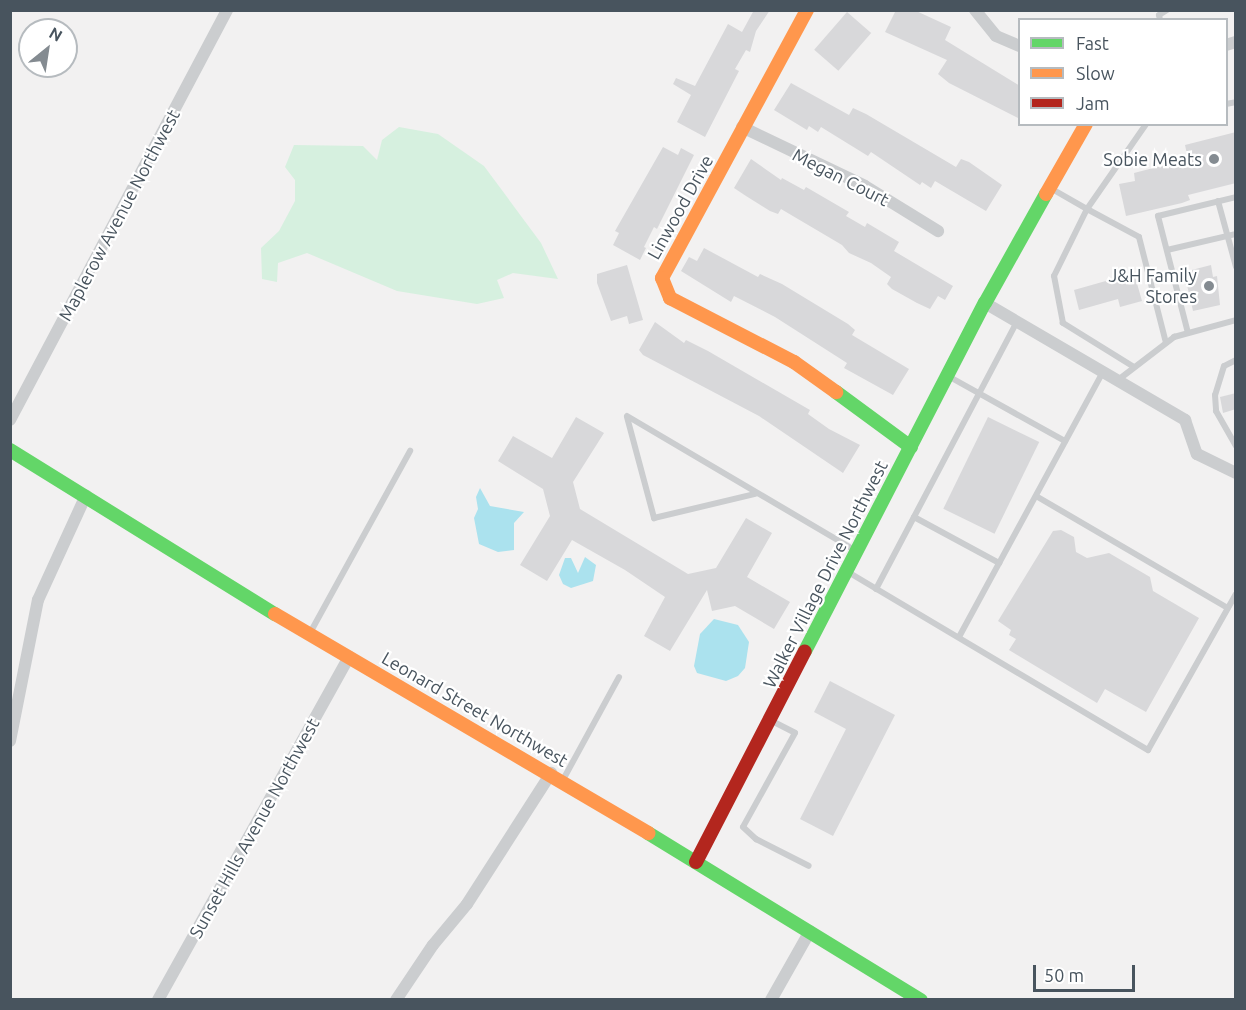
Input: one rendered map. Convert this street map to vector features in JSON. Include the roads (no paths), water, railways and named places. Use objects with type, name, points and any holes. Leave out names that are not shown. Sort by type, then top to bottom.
[{"type":"street","name":"Maplerow Avenue Northwest","points":[[10,420],[227,10]]},
{"type":"street","name":"Linwood Drive","points":[[807,10],[662,278],[670,298],[794,362],[911,447]]},
{"type":"street","points":[[975,10],[996,36],[1018,45]]},
{"type":"street","name":"Walker Village Drive Northwest","points":[[696,862],[985,303],[1048,187],[1085,126]]},
{"type":"street","name":"Megan Court","points":[[742,127],[865,186],[938,231]]},
{"type":"street","points":[[985,303],[1185,420],[1197,454],[1236,473]]},
{"type":"street","name":"Leonard Street Northwest","points":[[10,450],[86,495],[204,573],[556,777],[921,999]]},
{"type":"street","points":[[10,741],[38,600],[86,495]]},
{"type":"street","name":"Sunset Hills Avenue Northwest","points":[[158,999],[350,657]]},
{"type":"street","points":[[396,999],[433,945],[467,904],[556,777]]},
{"type":"street","points":[[771,999],[810,932]]},
{"type":"lane","points":[[1134,368],[1063,324],[1054,276],[1087,209],[1145,126]]},
{"type":"lane","points":[[1048,187],[1139,237],[1166,343]]},
{"type":"lane","points":[[1188,333],[1158,216],[1236,197]]},
{"type":"lane","points":[[1218,201],[1236,267]]},
{"type":"lane","points":[[1167,250],[1236,234]]},
{"type":"lane","points":[[1118,380],[1166,343],[1188,333],[1236,320]]},
{"type":"lane","points":[[876,589],[1017,322]]},
{"type":"lane","points":[[1236,360],[1224,366],[1215,395],[1216,411],[1236,446]]},
{"type":"lane","points":[[959,637],[1103,371]]},
{"type":"lane","points":[[948,376],[1065,441]]},
{"type":"lane","points":[[755,494],[654,518],[627,416],[856,552]]},
{"type":"lane","points":[[309,634],[410,451]]},
{"type":"lane","points":[[1036,496],[1228,608]]},
{"type":"lane","points":[[914,517],[999,563]]},
{"type":"lane","points":[[846,572],[1148,750],[1236,594]]},
{"type":"lane","points":[[556,777],[619,677]]},
{"type":"lane","points":[[770,719],[795,733],[743,827],[756,839],[809,866]]},
{"type":"water","points":[[480,488],[490,506],[524,512],[514,523],[514,550],[498,552],[479,544],[474,518],[478,509],[476,497]]},
{"type":"water","points":[[585,557],[596,565],[593,581],[571,588],[563,584],[559,575],[565,558],[571,558],[578,573]]},
{"type":"water","points":[[714,619],[738,625],[749,642],[745,668],[738,676],[726,681],[697,673],[694,666],[700,634]]},
{"type":"place","name":"Sobie Meats","points":[[1214,159]]},
{"type":"place","name":"J&H Family Stores","points":[[1209,286]]}]
